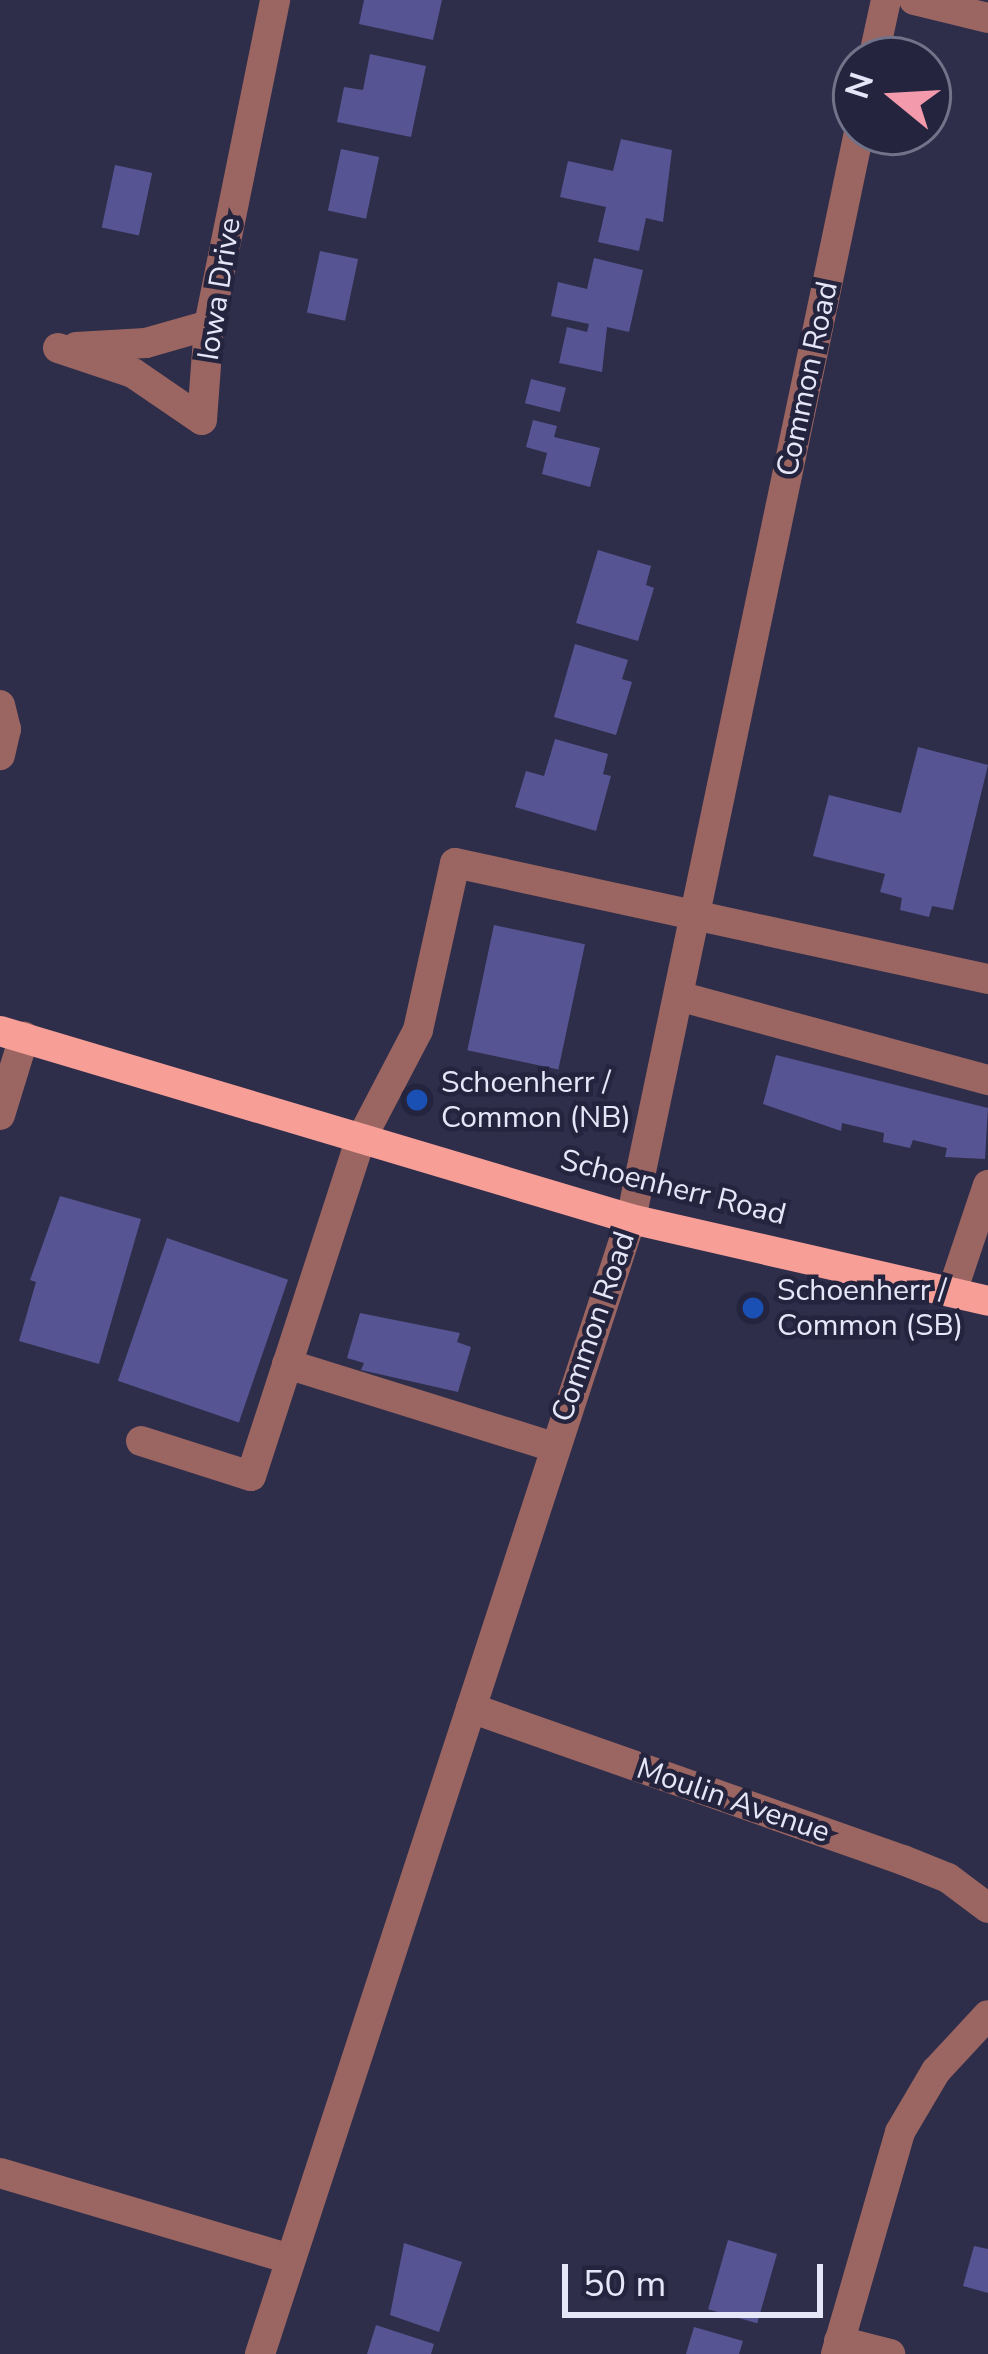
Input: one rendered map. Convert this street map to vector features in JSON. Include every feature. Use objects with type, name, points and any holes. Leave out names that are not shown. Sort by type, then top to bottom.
[{"type":"main road","name":"Schoenherr Road","points":[[12,1034],[358,1142],[631,1219],[988,1301]]},
{"type":"street","name":"Iowa Drive","points":[[209,325],[146,343],[58,348],[133,373],[202,420],[209,325],[275,0]]},
{"type":"street","points":[[878,36],[886,0]]},
{"type":"street","points":[[914,0],[988,18]]},
{"type":"street","name":"Common Road","points":[[260,2354],[631,1219],[682,997],[854,156]]},
{"type":"street","points":[[0,706],[6,729],[0,755]]},
{"type":"street","points":[[141,1441],[251,1476],[358,1142],[418,1030],[455,863],[988,979]]},
{"type":"street","points":[[682,997],[988,1080]]},
{"type":"street","points":[[0,1114],[12,1034]]},
{"type":"street","points":[[952,1292],[988,1185]]},
{"type":"street","points":[[287,1364],[554,1447]]},
{"type":"street","name":"Moulin Avenue","points":[[471,1708],[903,1860],[948,1878],[988,1908]]},
{"type":"street","points":[[890,2354],[838,2348],[900,2132],[936,2071],[988,2015]]},
{"type":"street","points":[[0,2173],[291,2259]]},
{"type":"building","points":[[364,0],[442,0],[433,40],[359,24]]},
{"type":"building","points":[[370,54],[426,66],[411,137],[337,122],[344,87],[363,90]]},
{"type":"building","points":[[621,139],[672,150],[663,222],[646,218],[639,251],[598,242],[606,207],[560,197],[568,161],[613,171]]},
{"type":"building","points":[[341,149],[379,157],[366,219],[328,211]]},
{"type":"building","points":[[115,165],[152,173],[139,236],[102,228]]},
{"type":"building","points":[[320,251],[358,259],[345,321],[307,313]]},
{"type":"building","points":[[594,258],[643,270],[629,332],[607,327],[602,372],[559,363],[567,327],[587,332],[589,324],[551,316],[558,282],[587,289]]},
{"type":"building","points":[[531,379],[566,388],[560,412],[525,403]]},
{"type":"building","points":[[533,420],[557,426],[554,437],[600,448],[590,487],[542,474],[547,453],[526,447]]},
{"type":"building","points":[[598,550],[651,566],[646,585],[654,588],[638,641],[576,623]]},
{"type":"building","points":[[575,644],[628,660],[622,679],[632,682],[616,735],[554,717]]},
{"type":"building","points":[[555,739],[608,754],[603,774],[611,776],[596,831],[515,807],[526,771],[544,776]]},
{"type":"building","points":[[918,747],[988,765],[953,910],[932,906],[929,917],[900,910],[902,898],[880,892],[885,874],[813,856],[829,795],[901,813]]},
{"type":"building","points":[[494,925],[585,944],[558,1070],[467,1050]]},
{"type":"building","points":[[776,1055],[988,1108],[985,1159],[945,1157],[947,1148],[913,1140],[910,1148],[883,1142],[884,1133],[842,1123],[841,1131],[763,1104]]},
{"type":"building","points":[[60,1196],[141,1219],[99,1364],[19,1341],[36,1282],[30,1280]]},
{"type":"building","points":[[167,1238],[288,1280],[239,1422],[118,1381]]},
{"type":"building","points":[[360,1313],[460,1333],[457,1342],[471,1347],[458,1392],[361,1370],[364,1363],[347,1358]]},
{"type":"building","points":[[728,2240],[777,2254],[757,2323],[708,2309]]},
{"type":"building","points":[[404,2243],[462,2262],[439,2332],[390,2315]]},
{"type":"building","points":[[974,2246],[988,2249],[988,2293],[963,2286]]},
{"type":"building","points":[[376,2325],[434,2344],[431,2354],[367,2354]]},
{"type":"building","points":[[694,2327],[743,2341],[739,2354],[686,2354]]},
{"type":"place","name":"Schoenherr / Common (NB)","points":[[417,1100]]},
{"type":"place","name":"Schoenherr / Common (SB)","points":[[753,1308]]}]
